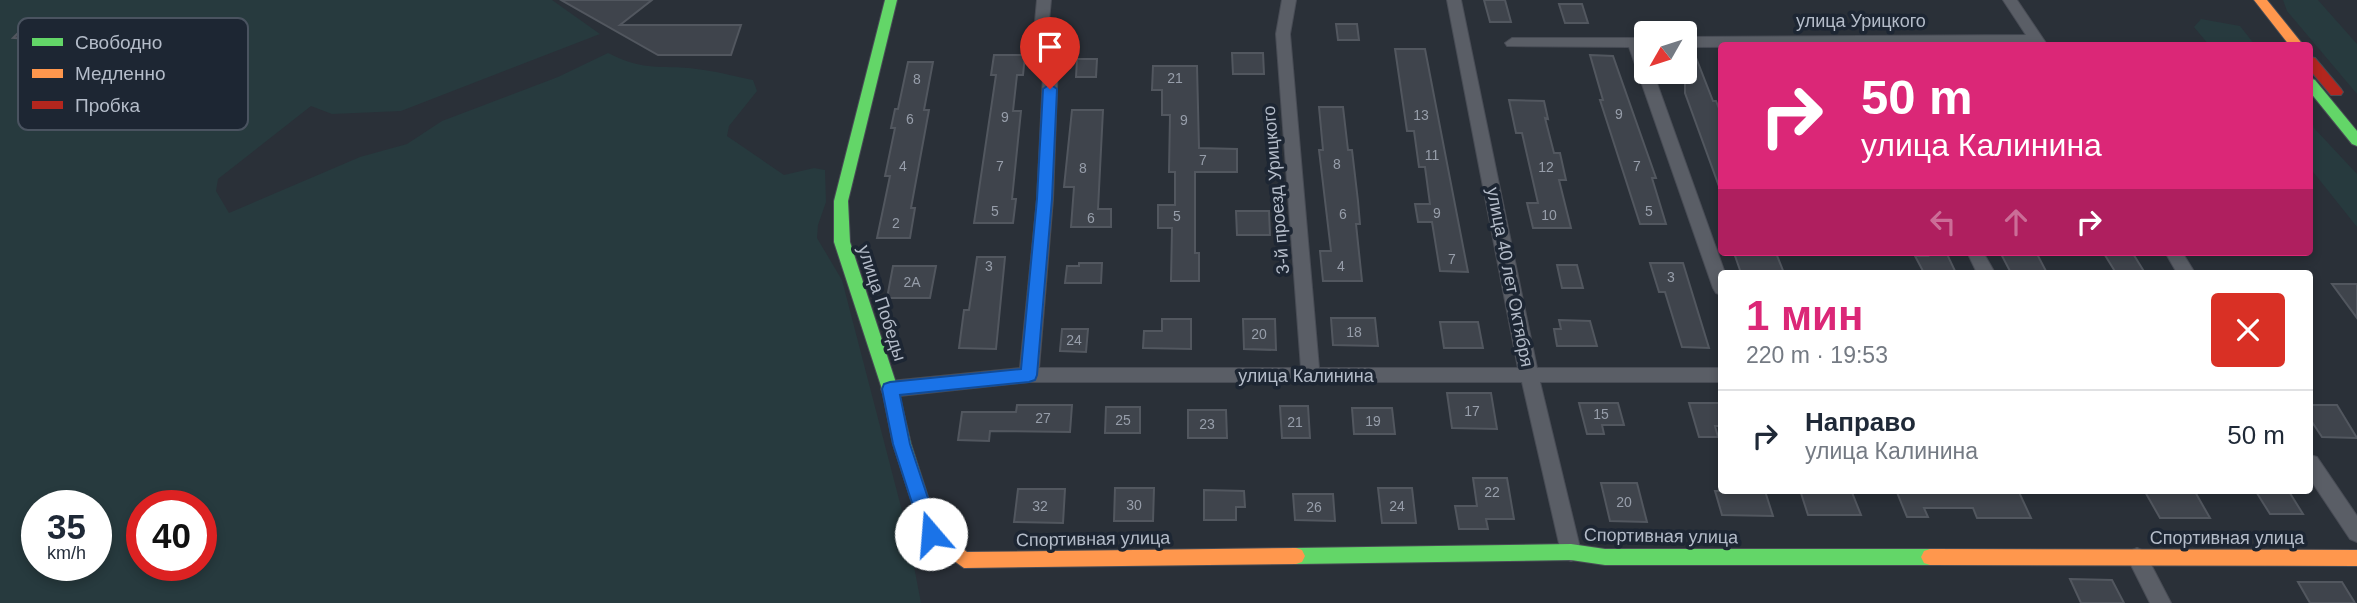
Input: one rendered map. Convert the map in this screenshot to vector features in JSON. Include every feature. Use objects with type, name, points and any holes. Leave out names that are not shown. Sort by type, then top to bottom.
[{"type":"street","name":"улица Победы","points":[[891,0],[841,201],[842,242],[890,389],[902,444],[931,534],[964,560]]},
{"type":"street","points":[[1029,375],[1045,199],[1052,34],[1042,22],[1044,0]]},
{"type":"street","name":"3-й проезд Урицкого","points":[[1289,0],[1283,34],[1311,377]]},
{"type":"street","name":"улица 40 лет Октября","points":[[1454,0],[1530,375],[1571,552]]},
{"type":"street","points":[[2010,0],[2038,42]]},
{"type":"street","points":[[2242,0],[2276,42]]},
{"type":"street","points":[[2260,0],[2295,42]]},
{"type":"street","points":[[1512,43],[1634,42]]},
{"type":"street","name":"улица Урицкого","points":[[1698,42],[1718,42]]},
{"type":"street","points":[[2313,65],[2357,117]]},
{"type":"street","points":[[1655,84],[1718,276]]},
{"type":"street","points":[[2313,87],[2357,141]]},
{"type":"street","name":"улица Калинина","points":[[890,389],[1029,375],[1718,375]]},
{"type":"street","points":[[2313,467],[2357,533]]},
{"type":"street","name":"Спортивная улица","points":[[964,560],[1571,552],[1605,557],[2357,558]]},
{"type":"street","points":[[2137,557],[2161,603]]},
{"type":"green space","points":[[0,0],[552,0],[600,34],[401,111],[332,114],[311,106],[218,179],[216,191],[229,213],[360,157],[407,144],[442,121],[558,77],[608,53],[635,64],[690,68],[753,80],[757,91],[729,126],[727,136],[784,175],[814,168],[825,170],[826,202],[818,225],[817,238],[842,280],[907,530],[921,603],[0,603]]},
{"type":"green space","points":[[2283,0],[2318,0],[2357,44],[2357,94],[2287,11]]},
{"type":"green space","points":[[2201,19],[2240,26],[2253,42],[2206,42],[2194,27]]},
{"type":"green space","points":[[2313,124],[2357,174],[2357,227],[2313,172]]},
{"type":"building","points":[[561,0],[652,0],[620,25],[741,25],[731,55],[658,55]]},
{"type":"building","points":[[1484,0],[1505,0],[1511,22],[1490,22]]},
{"type":"building","points":[[1559,4],[1582,4],[1588,23],[1565,23]]},
{"type":"building","points":[[1336,24],[1357,24],[1359,40],[1338,40]]},
{"type":"building","points":[[1395,49],[1425,49],[1468,272],[1440,271],[1432,222],[1418,222],[1415,204],[1430,204],[1425,167],[1419,167],[1414,131],[1407,131]]},
{"type":"building","points":[[1232,53],[1263,53],[1264,74],[1233,74]]},
{"type":"building","points":[[994,55],[1025,55],[1023,75],[1017,75],[1013,111],[1021,111],[1012,199],[1016,199],[1013,223],[974,223],[996,75],[991,75]]},
{"type":"building","points":[[1590,55],[1613,56],[1656,178],[1652,178],[1666,224],[1640,224],[1600,100],[1603,100]]},
{"type":"building","points":[[1077,59],[1097,59],[1096,77],[1076,77]]},
{"type":"building","points":[[908,62],[933,62],[924,110],[929,110],[911,208],[915,208],[910,238],[877,238],[890,176],[885,176],[895,128],[891,128]]},
{"type":"building","points":[[1698,63],[1713,101],[1716,101],[1718,106],[1718,184],[1685,93],[1685,84],[1698,84]]},
{"type":"building","points":[[1153,66],[1197,66],[1199,148],[1237,149],[1237,172],[1195,172],[1195,253],[1199,253],[1199,281],[1171,281],[1172,228],[1158,228],[1158,205],[1175,205],[1175,172],[1169,172],[1170,115],[1162,115],[1162,90],[1152,90]]},
{"type":"building","points":[[1509,100],[1544,101],[1548,119],[1545,118],[1554,153],[1560,153],[1566,180],[1559,180],[1571,228],[1533,228],[1527,203],[1538,203],[1522,133],[1516,133]]},
{"type":"building","points":[[1319,107],[1343,107],[1348,150],[1352,150],[1358,201],[1360,224],[1356,224],[1362,281],[1323,281],[1320,251],[1331,251],[1319,150],[1323,150]]},
{"type":"building","points":[[1072,110],[1103,110],[1098,209],[1111,209],[1111,227],[1071,227],[1074,187],[1064,187]]},
{"type":"building","points":[[1236,211],[1269,211],[1270,235],[1237,235]]},
{"type":"building","points":[[1735,256],[1777,256],[1783,270],[1740,270]]},
{"type":"building","points":[[1915,256],[1948,256],[1955,270],[1922,270]]},
{"type":"building","points":[[2002,256],[2038,256],[2045,270],[2009,270]]},
{"type":"building","points":[[2105,256],[2134,256],[2143,270],[2114,270]]},
{"type":"building","points":[[977,257],[1005,257],[996,349],[959,348],[964,310],[969,310]]},
{"type":"building","points":[[1079,263],[1102,263],[1101,283],[1065,283],[1067,266],[1079,266]]},
{"type":"building","points":[[1650,263],[1683,263],[1709,348],[1682,347],[1665,292],[1659,292]]},
{"type":"building","points":[[1557,265],[1577,265],[1583,288],[1562,288]]},
{"type":"building","points":[[893,266],[936,266],[930,298],[887,298]]},
{"type":"building","points":[[2332,284],[2357,284],[2357,318]]},
{"type":"building","points":[[1331,318],[1375,318],[1378,346],[1333,345]]},
{"type":"building","points":[[1162,319],[1191,319],[1191,349],[1143,348],[1144,331],[1162,331]]},
{"type":"building","points":[[1243,319],[1275,319],[1276,350],[1244,349]]},
{"type":"building","points":[[1559,320],[1590,321],[1597,346],[1557,346],[1554,329],[1561,329]]},
{"type":"building","points":[[1440,322],[1478,322],[1483,348],[1444,348]]},
{"type":"building","points":[[1062,329],[1088,329],[1086,352],[1060,351]]},
{"type":"building","points":[[1447,393],[1491,393],[1497,429],[1452,428]]},
{"type":"building","points":[[1579,403],[1618,403],[1624,425],[1602,425],[1604,434],[1587,434]]},
{"type":"building","points":[[1689,403],[1718,403],[1718,426],[1715,426],[1718,437],[1699,437]]},
{"type":"building","points":[[1017,405],[1072,405],[1070,432],[990,431],[989,441],[958,440],[962,412],[1016,412]]},
{"type":"building","points":[[2313,405],[2337,405],[2357,438],[2322,437],[2313,424]]},
{"type":"building","points":[[1280,406],[1308,406],[1310,438],[1282,438]]},
{"type":"building","points":[[1106,407],[1140,407],[1140,433],[1105,433]]},
{"type":"building","points":[[1352,408],[1392,408],[1395,434],[1354,434]]},
{"type":"building","points":[[1188,410],[1226,410],[1227,438],[1188,438]]},
{"type":"building","points":[[1473,478],[1507,478],[1514,519],[1486,519],[1488,529],[1459,529],[1455,506],[1477,506]]},
{"type":"building","points":[[1601,483],[1637,483],[1647,522],[1610,521]]},
{"type":"building","points":[[1115,488],[1154,488],[1153,521],[1114,521]]},
{"type":"building","points":[[1378,488],[1412,488],[1416,523],[1382,523]]},
{"type":"building","points":[[1018,489],[1065,489],[1063,523],[1014,522]]},
{"type":"building","points":[[1204,490],[1244,491],[1245,507],[1236,507],[1236,520],[1204,520]]},
{"type":"building","points":[[1715,491],[1718,491],[1718,494],[1766,494],[1773,516],[1722,515]]},
{"type":"building","points":[[1293,494],[1333,494],[1335,521],[1295,520]]},
{"type":"building","points":[[1801,494],[1853,494],[1861,515],[1808,515]]},
{"type":"building","points":[[1898,494],[2020,494],[2031,518],[1977,518],[1973,508],[1924,508],[1928,517],[1907,517]]},
{"type":"building","points":[[2146,494],[2196,494],[2210,518],[2160,518]]},
{"type":"building","points":[[2258,494],[2290,494],[2303,514],[2270,514]]},
{"type":"building","points":[[2070,579],[2112,580],[2124,603],[2081,603]]},
{"type":"building","points":[[2298,582],[2342,582],[2355,603],[2310,603]]},
{"type":"traffic: fast","points":[[891,0],[841,201],[842,242],[890,389],[902,444],[921,503]]},
{"type":"traffic: fast","points":[[2313,87],[2357,141]]},
{"type":"traffic: fast","points":[[1296,556],[1571,552],[1605,557],[1930,557]]},
{"type":"traffic: slow","points":[[2260,0],[2295,42]]},
{"type":"traffic: slow","points":[[921,503],[931,534],[964,560],[1296,556]]},
{"type":"traffic: slow","points":[[1930,557],[2357,558]]},
{"type":"traffic: jam","points":[[2313,65],[2336,92]]},
{"type":"route","points":[[931,534],[902,444],[890,389],[1029,375],[1045,199],[1050,89]]}]
